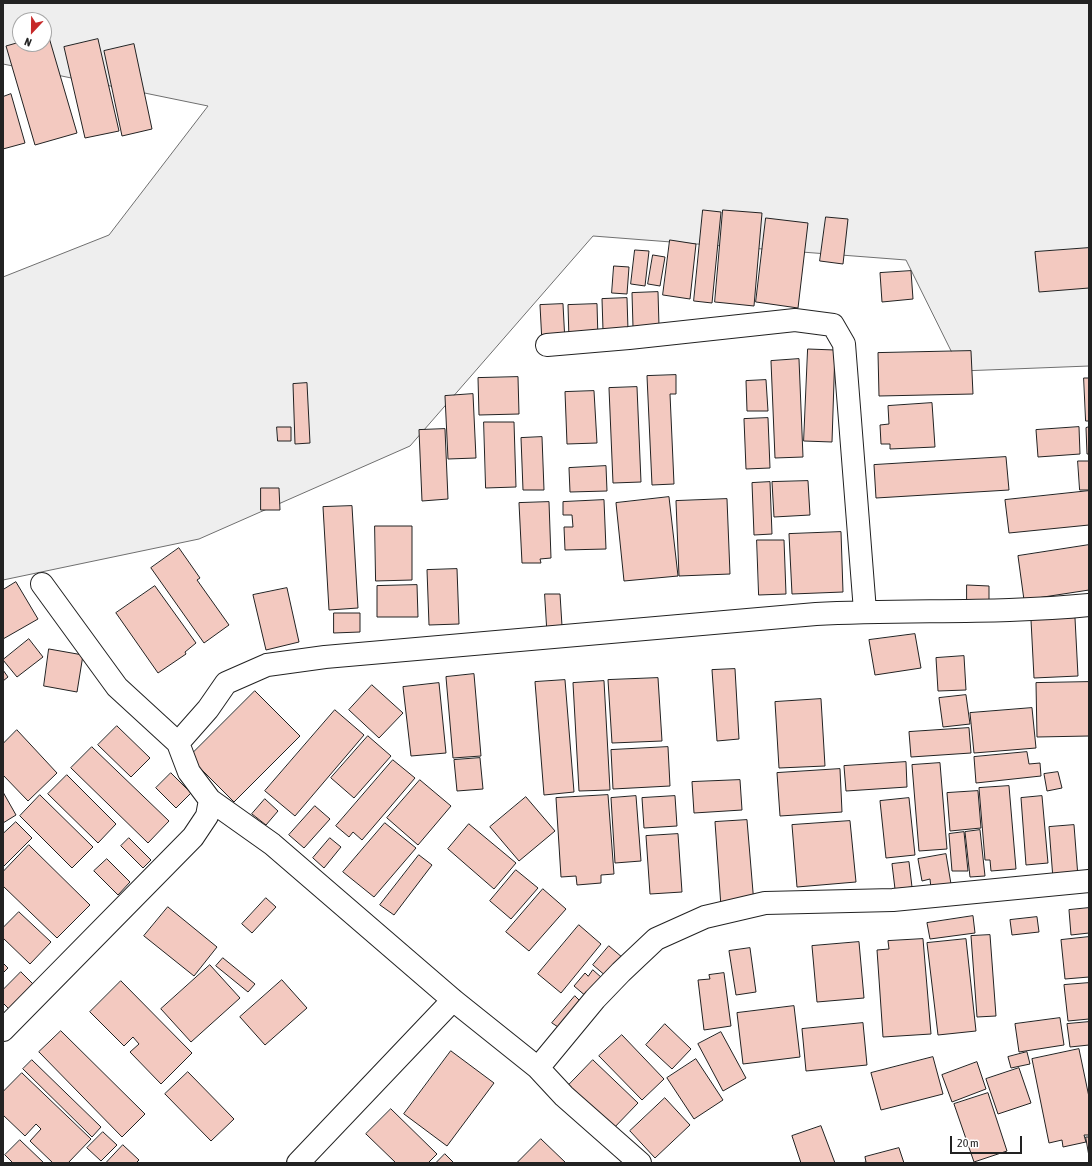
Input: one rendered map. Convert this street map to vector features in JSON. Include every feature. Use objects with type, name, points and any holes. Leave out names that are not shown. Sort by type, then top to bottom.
[{"type":"street","points":[[547,344],[629,338],[795,320],[833,325],[844,344],[865,611]]},
{"type":"street","points":[[42,584],[118,687],[178,743],[189,772],[210,800],[272,844],[453,1000],[538,1068],[564,1096],[640,1163]]},
{"type":"street","points":[[178,743],[208,709],[226,683],[267,665],[325,657],[816,614],[865,611],[1039,610],[1089,605]]},
{"type":"street","points":[[3,1030],[193,837],[207,816],[210,800]]},
{"type":"street","points":[[538,1068],[595,999],[656,939],[705,917],[765,903],[893,900],[1089,881]]},
{"type":"street","points":[[298,1163],[453,1000]]},
{"type":"shaded area","points":[[3,3],[1089,3],[1089,366],[961,371],[906,260],[593,236],[410,446],[199,539],[3,580],[3,277],[109,235],[208,106],[3,64]]},
{"type":"building","points":[[98,39],[119,131],[85,138],[64,47]]},
{"type":"building","points":[[12,44],[12,52],[52,52],[52,48],[77,133],[35,145],[6,46]]},
{"type":"building","points":[[134,44],[152,129],[122,136],[104,51]]},
{"type":"building","points":[[11,94],[25,143],[3,149],[3,97]]},
{"type":"building","points":[[703,210],[721,212],[712,303],[694,301]]},
{"type":"building","points":[[723,210],[762,213],[754,306],[715,302]]},
{"type":"building","points":[[826,217],[848,219],[843,264],[820,261]]},
{"type":"building","points":[[766,218],[808,223],[798,308],[756,302]]},
{"type":"building","points":[[670,240],[696,244],[690,299],[663,295]]},
{"type":"building","points":[[1089,248],[1089,288],[1039,292],[1035,252]]},
{"type":"building","points":[[635,250],[649,251],[645,286],[631,284]]},
{"type":"building","points":[[653,255],[665,257],[660,286],[648,284]]},
{"type":"building","points":[[614,266],[629,267],[627,294],[612,293]]},
{"type":"building","points":[[911,271],[913,299],[882,302],[880,273]]},
{"type":"building","points":[[658,292],[659,326],[633,327],[632,293]]},
{"type":"building","points":[[627,298],[628,330],[603,330],[602,299]]},
{"type":"building","points":[[563,304],[565,342],[542,343],[540,305]]},
{"type":"building","points":[[597,304],[598,339],[569,340],[568,305]]},
{"type":"building","points":[[808,349],[835,350],[832,442],[804,441]]},
{"type":"building","points":[[971,351],[973,394],[879,396],[878,353]]},
{"type":"building","points":[[799,359],[803,457],[775,458],[771,361]]},
{"type":"building","points":[[676,375],[676,394],[670,394],[674,484],[652,485],[647,376]]},
{"type":"building","points":[[518,377],[519,414],[479,415],[478,378]]},
{"type":"building","points":[[1084,378],[1089,378],[1089,421],[1086,421]]},
{"type":"building","points":[[766,380],[768,411],[747,411],[746,381]]},
{"type":"building","points":[[307,383],[310,443],[295,444],[293,384]]},
{"type":"building","points":[[637,387],[641,482],[613,483],[609,388]]},
{"type":"building","points":[[594,391],[597,443],[567,444],[565,392]]},
{"type":"building","points":[[473,394],[476,458],[448,459],[445,396]]},
{"type":"building","points":[[932,403],[935,447],[890,449],[890,444],[881,444],[880,425],[889,424],[888,406]]},
{"type":"building","points":[[768,418],[770,468],[746,469],[744,419]]},
{"type":"building","points":[[484,422],[514,422],[516,487],[486,488]]},
{"type":"building","points":[[277,427],[291,427],[291,441],[278,441]]},
{"type":"building","points":[[1079,427],[1080,454],[1038,457],[1036,430]]},
{"type":"building","points":[[1089,427],[1089,454],[1087,454],[1086,428]]},
{"type":"building","points":[[445,429],[448,499],[422,501],[419,430]]},
{"type":"building","points":[[542,437],[544,490],[523,490],[521,438]]},
{"type":"building","points":[[1006,457],[1009,490],[876,498],[874,465]]},
{"type":"building","points":[[1078,461],[1089,461],[1089,490],[1080,490]]},
{"type":"building","points":[[606,466],[607,491],[570,492],[569,468]]},
{"type":"building","points":[[808,481],[810,515],[774,517],[772,482]]},
{"type":"building","points":[[770,482],[772,534],[754,535],[752,483]]},
{"type":"building","points":[[261,488],[279,488],[280,510],[261,510]]},
{"type":"building","points":[[1089,491],[1089,525],[1009,533],[1005,500]]},
{"type":"building","points":[[669,497],[678,576],[624,581],[616,503]]},
{"type":"building","points":[[727,499],[730,574],[679,576],[676,501]]},
{"type":"building","points":[[604,500],[606,549],[565,550],[564,527],[573,527],[572,515],[563,515],[563,502]]},
{"type":"building","points":[[549,502],[551,558],[540,559],[541,563],[522,563],[519,503]]},
{"type":"building","points":[[352,506],[358,608],[329,610],[323,507]]},
{"type":"building","points":[[375,526],[412,526],[412,580],[376,581]]},
{"type":"building","points":[[841,532],[843,592],[792,594],[789,534]]},
{"type":"building","points":[[757,540],[784,540],[786,594],[759,595]]},
{"type":"building","points":[[1089,545],[1089,590],[1024,600],[1018,556]]},
{"type":"building","points":[[179,548],[200,578],[197,580],[229,625],[204,643],[151,568]]},
{"type":"building","points":[[457,569],[459,624],[429,625],[427,570]]},
{"type":"building","points":[[16,582],[38,619],[3,639],[3,590]]},
{"type":"building","points":[[417,585],[418,617],[377,617],[377,586]]},
{"type":"building","points":[[967,585],[989,586],[989,605],[967,604]]},
{"type":"building","points":[[155,586],[196,643],[185,652],[186,654],[158,673],[116,613]]},
{"type":"building","points":[[287,588],[299,642],[266,650],[253,595]]},
{"type":"building","points":[[545,594],[560,594],[562,626],[547,627]]},
{"type":"building","points":[[334,613],[360,613],[360,632],[334,633]]},
{"type":"building","points":[[1075,618],[1078,676],[1034,678],[1031,620]]},
{"type":"building","points":[[915,634],[921,668],[875,675],[869,640]]},
{"type":"building","points":[[29,639],[43,657],[17,677],[3,660]]},
{"type":"building","points":[[49,649],[83,655],[77,692],[44,686]]},
{"type":"building","points":[[964,656],[966,690],[938,691],[936,658]]},
{"type":"building","points":[[735,669],[739,739],[717,741],[712,670]]},
{"type":"building","points":[[3,670],[8,677],[3,681]]},
{"type":"building","points":[[474,674],[481,756],[453,758],[446,677]]},
{"type":"building","points":[[658,678],[662,741],[612,743],[608,680]]},
{"type":"building","points":[[565,680],[574,792],[544,795],[535,682]]},
{"type":"building","points":[[604,681],[610,790],[579,791],[573,683]]},
{"type":"building","points":[[1089,682],[1089,736],[1037,737],[1036,683]]},
{"type":"building","points":[[439,683],[446,753],[411,756],[403,687]]},
{"type":"building","points":[[372,685],[403,713],[379,738],[349,710]]},
{"type":"building","points":[[255,691],[300,736],[234,802],[189,757]]},
{"type":"building","points":[[966,695],[970,724],[943,727],[939,698]]},
{"type":"building","points":[[821,699],[825,766],[779,768],[775,702]]},
{"type":"building","points":[[1032,708],[1036,748],[974,753],[970,713]]},
{"type":"building","points":[[335,710],[364,735],[295,816],[265,791]]},
{"type":"building","points":[[117,726],[150,758],[131,777],[98,745]]},
{"type":"building","points":[[969,728],[971,753],[911,757],[909,732]]},
{"type":"building","points":[[17,730],[57,773],[28,801],[3,775],[3,744]]},
{"type":"building","points":[[368,736],[391,756],[354,798],[331,778]]},
{"type":"building","points":[[92,747],[169,821],[148,843],[71,768]]},
{"type":"building","points":[[668,747],[670,786],[613,789],[611,750]]},
{"type":"building","points":[[1027,752],[1029,764],[1040,763],[1041,776],[976,783],[974,757]]},
{"type":"building","points":[[480,758],[483,789],[457,791],[454,760]]},
{"type":"building","points":[[393,760],[415,778],[362,840],[353,832],[349,837],[336,826]]},
{"type":"building","points":[[906,762],[907,787],[846,791],[844,766]]},
{"type":"building","points":[[940,763],[947,849],[919,851],[912,765]]},
{"type":"building","points":[[840,769],[842,812],[780,816],[777,773]]},
{"type":"building","points":[[1058,772],[1062,788],[1047,791],[1044,774]]},
{"type":"building","points":[[171,773],[191,793],[176,808],[156,788]]},
{"type":"building","points":[[67,775],[116,824],[98,843],[48,794]]},
{"type":"building","points":[[420,780],[451,806],[418,845],[387,818]]},
{"type":"building","points":[[740,780],[742,810],[694,813],[692,782]]},
{"type":"building","points":[[1009,786],[1016,869],[991,871],[990,860],[985,860],[979,788]]},
{"type":"building","points":[[978,791],[981,828],[950,831],[947,793]]},
{"type":"building","points":[[3,792],[16,815],[3,823]]},
{"type":"building","points":[[40,795],[93,847],[72,868],[20,816]]},
{"type":"building","points":[[608,795],[614,874],[601,875],[601,883],[577,885],[576,876],[561,877],[556,798]]},
{"type":"building","points":[[636,796],[641,861],[615,863],[611,798]]},
{"type":"building","points":[[675,796],[677,826],[644,828],[642,798]]},
{"type":"building","points":[[1042,796],[1048,863],[1026,865],[1021,798]]},
{"type":"building","points":[[526,797],[555,831],[519,861],[490,827]]},
{"type":"building","points":[[909,798],[915,855],[886,858],[880,801]]},
{"type":"building","points":[[265,799],[278,811],[266,825],[252,814]]},
{"type":"building","points":[[315,806],[330,819],[304,848],[289,835]]},
{"type":"building","points":[[747,820],[754,904],[721,907],[715,822]]},
{"type":"building","points":[[850,821],[856,882],[797,887],[792,825]]},
{"type":"building","points":[[16,822],[32,838],[3,867],[3,834]]},
{"type":"building","points":[[385,823],[416,848],[374,897],[343,872]]},
{"type":"building","points":[[469,824],[516,863],[494,889],[448,849]]},
{"type":"building","points":[[1074,825],[1078,877],[1053,879],[1049,827]]},
{"type":"building","points":[[980,830],[985,876],[970,877],[965,832]]},
{"type":"building","points":[[964,832],[968,871],[952,871],[949,834]]},
{"type":"building","points":[[678,834],[682,892],[650,894],[646,836]]},
{"type":"building","points":[[129,838],[151,860],[143,868],[121,846]]},
{"type":"building","points":[[330,838],[341,847],[324,868],[313,858]]},
{"type":"building","points":[[29,845],[90,905],[57,938],[3,886],[3,872]]},
{"type":"building","points":[[946,854],[951,884],[931,888],[930,879],[922,881],[918,859]]},
{"type":"building","points":[[419,855],[432,865],[394,915],[380,905]]},
{"type":"building","points":[[107,859],[130,882],[118,895],[94,871]]},
{"type":"building","points":[[909,862],[912,887],[895,889],[892,864]]},
{"type":"building","points":[[516,870],[538,888],[511,919],[490,901]]},
{"type":"building","points":[[543,889],[566,909],[529,951],[506,932]]},
{"type":"building","points":[[266,898],[276,907],[252,933],[242,924]]},
{"type":"building","points":[[168,907],[217,947],[194,976],[144,936]]},
{"type":"building","points":[[1089,908],[1089,933],[1071,935],[1069,910]]},
{"type":"building","points":[[19,912],[51,942],[30,964],[3,938],[3,928]]},
{"type":"building","points":[[973,916],[975,933],[930,939],[927,923]]},
{"type":"building","points":[[1037,917],[1039,932],[1012,935],[1010,920]]},
{"type":"building","points":[[579,925],[601,944],[561,993],[538,974]]},
{"type":"building","points":[[990,935],[996,1016],[977,1017],[971,936]]},
{"type":"building","points":[[1089,937],[1089,977],[1065,979],[1061,940]]},
{"type":"building","points":[[923,939],[931,1034],[883,1037],[877,950],[889,949],[888,941]]},
{"type":"building","points":[[966,939],[976,1031],[938,1035],[927,943]]},
{"type":"building","points":[[859,942],[864,998],[817,1002],[812,946]]},
{"type":"building","points":[[609,946],[623,958],[607,977],[593,965]]},
{"type":"building","points":[[750,948],[756,992],[736,995],[729,951]]},
{"type":"building","points":[[223,958],[255,984],[248,992],[216,966]]},
{"type":"building","points":[[3,963],[8,968],[3,973]]},
{"type":"building","points":[[210,965],[240,998],[191,1042],[161,1009]]},
{"type":"building","points":[[593,970],[602,978],[587,997],[574,986],[585,973],[588,976]]},
{"type":"building","points":[[21,972],[37,988],[13,1013],[3,1003],[3,990]]},
{"type":"building","points":[[724,973],[731,1026],[704,1030],[698,980],[710,979],[709,975]]},
{"type":"building","points":[[282,980],[307,1008],[265,1045],[240,1017]]},
{"type":"building","points":[[121,981],[192,1053],[161,1084],[130,1052],[139,1044],[133,1037],[124,1046],[90,1012]]},
{"type":"building","points":[[1089,983],[1089,1019],[1068,1021],[1064,985]]},
{"type":"building","points":[[575,996],[582,1003],[561,1029],[552,1023]]},
{"type":"building","points":[[794,1006],[800,1057],[743,1064],[737,1013]]},
{"type":"building","points":[[1060,1018],[1064,1045],[1019,1052],[1015,1024]]},
{"type":"building","points":[[1089,1022],[1089,1045],[1070,1047],[1067,1024]]},
{"type":"building","points":[[863,1023],[867,1065],[806,1071],[802,1029]]},
{"type":"building","points":[[665,1024],[691,1049],[672,1069],[646,1045]]},
{"type":"building","points":[[61,1031],[145,1114],[122,1137],[39,1052]]},
{"type":"building","points":[[721,1032],[746,1078],[723,1091],[698,1044]]},
{"type":"building","points":[[622,1035],[664,1079],[642,1100],[599,1056]]},
{"type":"building","points":[[1079,1049],[1089,1097],[1089,1135],[1084,1135],[1086,1142],[1063,1147],[1062,1140],[1049,1143],[1032,1059]]},
{"type":"building","points":[[451,1051],[494,1083],[447,1146],[404,1114]]},
{"type":"building","points":[[1027,1052],[1030,1064],[1011,1068],[1008,1057]]},
{"type":"building","points":[[933,1057],[943,1094],[881,1110],[871,1073]]},
{"type":"building","points":[[696,1059],[723,1100],[694,1119],[667,1078]]},
{"type":"building","points":[[32,1060],[101,1127],[92,1137],[23,1069]]},
{"type":"building","points":[[593,1060],[638,1103],[610,1132],[565,1089]]},
{"type":"building","points":[[977,1062],[986,1089],[952,1102],[942,1075]]},
{"type":"building","points":[[1019,1068],[1031,1103],[998,1114],[986,1079]]},
{"type":"building","points":[[188,1072],[234,1119],[211,1141],[165,1094]]},
{"type":"building","points":[[22,1073],[91,1139],[68,1163],[53,1163],[30,1141],[41,1129],[36,1124],[25,1136],[3,1115],[3,1092]]},
{"type":"building","points":[[988,1093],[1007,1151],[974,1162],[954,1104]]},
{"type":"building","points":[[665,1098],[690,1125],[655,1158],[630,1131]]},
{"type":"building","points":[[391,1109],[437,1154],[428,1163],[396,1163],[366,1134]]},
{"type":"building","points":[[821,1126],[835,1163],[801,1163],[792,1136]]},
{"type":"building","points":[[103,1132],[117,1145],[101,1161],[87,1148]]},
{"type":"building","points":[[1086,1137],[1089,1137],[1089,1156]]},
{"type":"building","points":[[541,1139],[566,1163],[517,1163]]},
{"type":"building","points":[[20,1140],[44,1163],[13,1163],[5,1155]]},
{"type":"building","points":[[123,1145],[139,1160],[136,1163],[106,1163]]},
{"type":"building","points":[[899,1148],[904,1163],[862,1163],[866,1162],[865,1157]]},
{"type":"building","points":[[445,1154],[454,1163],[436,1163]]}]
